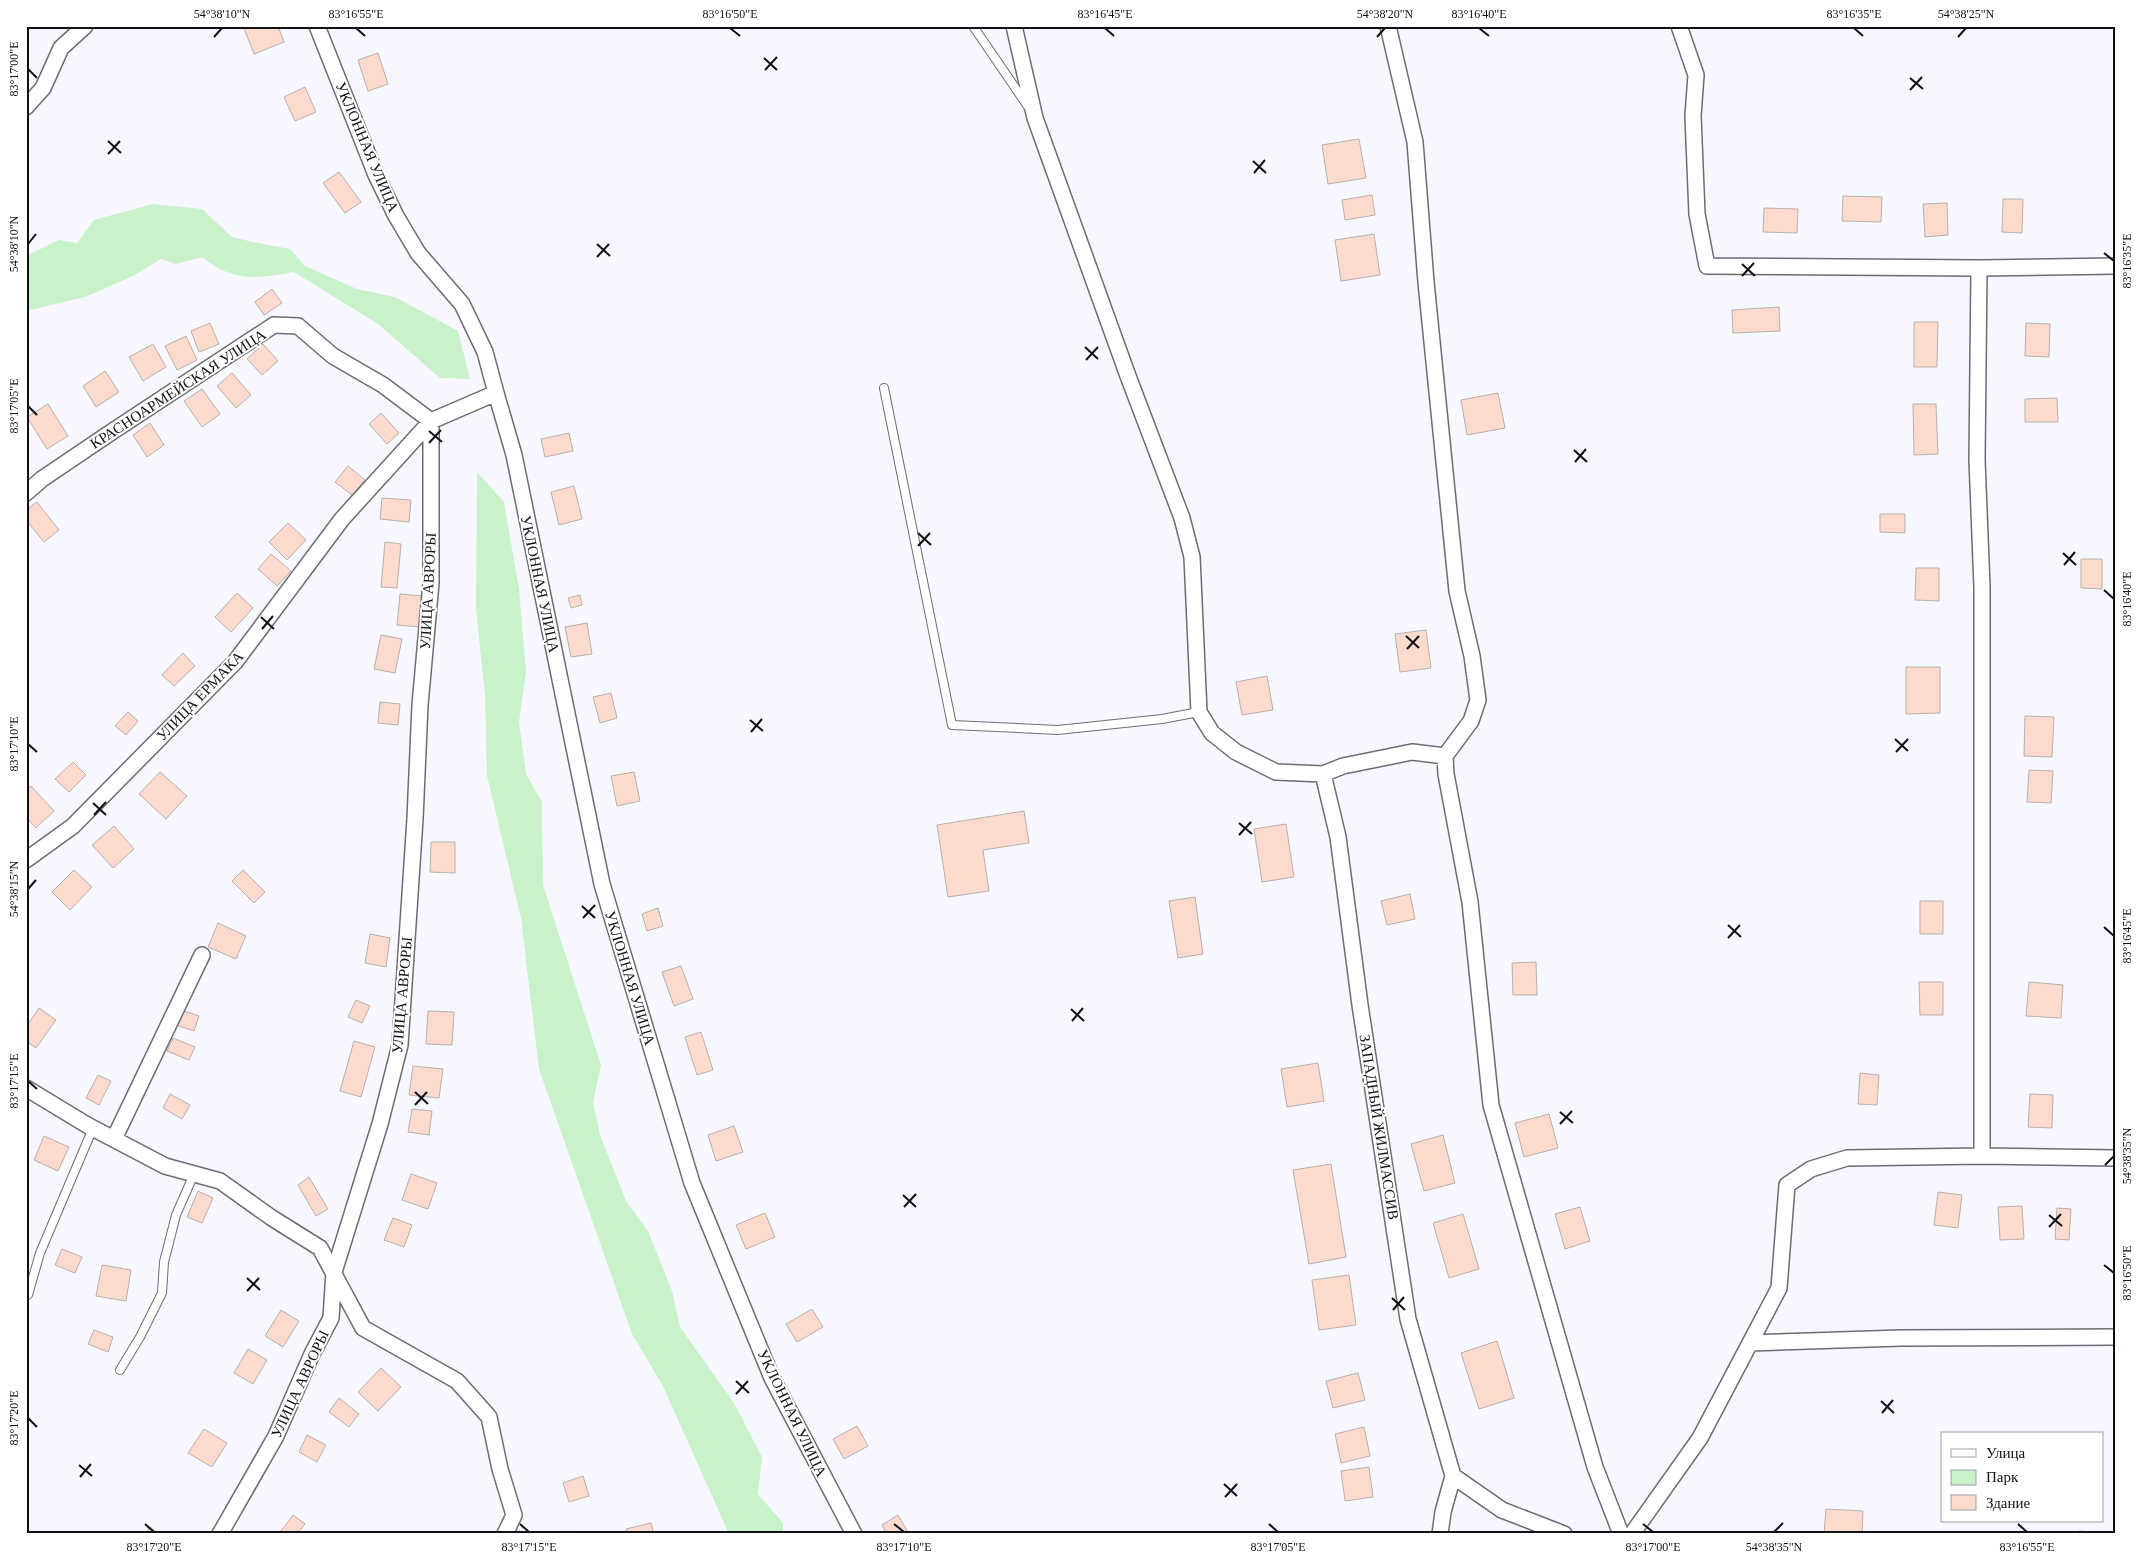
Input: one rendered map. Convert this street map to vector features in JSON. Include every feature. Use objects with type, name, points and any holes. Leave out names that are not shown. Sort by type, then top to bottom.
[{"type":"street","points":[[26,107],[43,88],[61,48],[85,26]]},
{"type":"street","name":"УКЛОННАЯ УЛИЦА","points":[[317,26],[376,176],[396,216],[418,253],[462,304],[485,352],[514,455],[602,884],[692,1183],[772,1378],[854,1534]]},
{"type":"street","points":[[1014,26],[1035,118],[1128,376],[1182,518],[1192,557],[1199,712],[1212,733],[1236,752],[1276,772],[1323,774],[1343,766],[1412,752],[1445,756]]},
{"type":"street","points":[[1388,26],[1415,142],[1426,282],[1457,590],[1472,656],[1478,700],[1471,721],[1445,756],[1470,902],[1491,1105],[1595,1467],[1620,1534]]},
{"type":"street","points":[[1679,26],[1696,75],[1694,116],[1696,214],[1707,266],[1980,268],[2115,266]]},
{"type":"street","points":[[1980,268],[1977,460],[1982,596],[1982,1156]]},
{"type":"street","name":"КРАСНОАРМЕЙСКАЯ УЛИЦА","points":[[26,493],[42,479],[274,325],[298,326],[333,356],[383,385],[431,421]]},
{"type":"street","points":[[431,421],[496,393]]},
{"type":"street","name":"УЛИЦА ЕРМАКА","points":[[26,860],[73,826],[235,662],[342,519],[431,421]]},
{"type":"street","name":"УЛИЦА АВРОРЫ","points":[[220,1534],[276,1436],[312,1354],[331,1318],[334,1272],[380,1124],[400,1045],[415,820],[420,705],[431,583],[431,421]]},
{"type":"street","name":"ЗАПАДНЫЙ ЖИЛМАССИВ","points":[[1323,774],[1338,836],[1360,1005],[1408,1319],[1453,1476]]},
{"type":"street","points":[[114,1139],[202,955]]},
{"type":"street","points":[[26,1088],[93,1128],[165,1166],[220,1181],[272,1218],[320,1248],[363,1328],[456,1381],[489,1418],[500,1468],[514,1514],[505,1534]]},
{"type":"street","points":[[1632,1534],[1700,1438],[1779,1288],[1787,1185],[1811,1169],[1847,1158],[1982,1156],[2115,1158]]},
{"type":"street","points":[[1750,1343],[1900,1338],[2115,1337]]},
{"type":"street","points":[[1440,1534],[1443,1512],[1453,1476],[1502,1510],[1564,1534]]},
{"type":"lane","points":[[973,26],[1035,118]]},
{"type":"lane","points":[[884,388],[952,725],[1058,730],[1162,719],[1199,712]]},
{"type":"lane","points":[[28,1295],[40,1253],[93,1128]]},
{"type":"lane","points":[[120,1370],[140,1337],[162,1293],[164,1262],[176,1215],[194,1174]]},
{"type":"green space","points":[[153,204],[202,209],[232,237],[290,249],[305,266],[357,289],[395,297],[458,331],[470,379],[440,378],[378,324],[294,272],[256,277],[235,275],[213,265],[202,257],[176,264],[161,259],[133,276],[85,297],[26,311],[26,256],[59,240],[77,243],[94,220]]},
{"type":"green space","points":[[477,472],[504,502],[519,589],[526,672],[519,722],[526,774],[542,802],[543,885],[601,1065],[593,1102],[600,1135],[626,1201],[648,1231],[672,1291],[680,1327],[734,1403],[762,1457],[758,1494],[783,1523],[783,1534],[729,1534],[663,1386],[632,1334],[539,1069],[521,918],[487,776],[485,695],[476,609]]},
{"type":"building","points":[[250,26],[278,26],[284,42],[254,54],[244,28]]},
{"type":"building","points":[[378,53],[388,84],[368,91],[358,60]]},
{"type":"building","points":[[305,87],[316,112],[295,121],[284,97]]},
{"type":"building","points":[[1359,139],[1366,178],[1328,184],[1322,145]]},
{"type":"building","points":[[339,172],[361,202],[345,213],[323,183]]},
{"type":"building","points":[[1372,195],[1375,215],[1345,220],[1342,200]]},
{"type":"building","points":[[1843,196],[1882,197],[1881,222],[1842,221]]},
{"type":"building","points":[[2003,199],[2023,199],[2022,233],[2002,232]]},
{"type":"building","points":[[1947,203],[1948,235],[1925,237],[1923,204]]},
{"type":"building","points":[[1764,208],[1798,209],[1797,233],[1763,232]]},
{"type":"building","points":[[1374,234],[1380,275],[1341,281],[1335,240]]},
{"type":"building","points":[[272,289],[282,303],[264,315],[255,302]]},
{"type":"building","points":[[1779,307],[1780,331],[1733,333],[1732,310]]},
{"type":"building","points":[[1914,322],[1938,322],[1937,367],[1914,367]]},
{"type":"building","points":[[210,323],[219,344],[199,352],[191,331]]},
{"type":"building","points":[[2026,323],[2050,324],[2049,357],[2025,356]]},
{"type":"building","points":[[186,336],[197,360],[177,370],[165,346]]},
{"type":"building","points":[[153,344],[166,367],[143,381],[129,357]]},
{"type":"building","points":[[263,344],[278,361],[262,375],[247,359]]},
{"type":"building","points":[[105,371],[119,392],[96,407],[83,386]]},
{"type":"building","points":[[232,373],[251,395],[236,408],[217,386]]},
{"type":"building","points":[[202,389],[220,414],[202,427],[184,401]]},
{"type":"building","points":[[1498,393],[1505,428],[1467,435],[1461,400]]},
{"type":"building","points":[[2057,398],[2058,422],[2025,422],[2025,399]]},
{"type":"building","points":[[48,404],[68,436],[47,449],[27,417]]},
{"type":"building","points":[[1913,404],[1936,404],[1938,454],[1914,455]]},
{"type":"building","points":[[381,413],[399,433],[387,444],[369,424]]},
{"type":"building","points":[[150,423],[164,445],[147,457],[133,435]]},
{"type":"building","points":[[569,433],[573,451],[545,457],[541,439]]},
{"type":"building","points":[[348,466],[365,480],[352,495],[335,482]]},
{"type":"building","points":[[574,486],[582,519],[559,525],[551,492]]},
{"type":"building","points":[[382,498],[411,500],[409,522],[380,519]]},
{"type":"building","points":[[37,502],[59,530],[44,542],[26,520],[26,510]]},
{"type":"building","points":[[1880,514],[1905,514],[1905,533],[1880,532]]},
{"type":"building","points":[[288,523],[306,540],[287,560],[269,542]]},
{"type":"building","points":[[385,542],[401,544],[397,588],[381,587]]},
{"type":"building","points":[[271,554],[291,571],[277,586],[258,569]]},
{"type":"building","points":[[2081,559],[2102,559],[2102,589],[2081,588]]},
{"type":"building","points":[[1916,568],[1939,568],[1939,601],[1915,600]]},
{"type":"building","points":[[237,593],[253,608],[231,632],[215,617]]},
{"type":"building","points":[[400,594],[423,596],[420,627],[397,625]]},
{"type":"building","points":[[580,595],[582,605],[571,608],[568,598]]},
{"type":"building","points":[[587,623],[592,654],[571,657],[565,627]]},
{"type":"building","points":[[1426,630],[1431,668],[1400,672],[1395,634]]},
{"type":"building","points":[[381,635],[402,639],[395,673],[374,669]]},
{"type":"building","points":[[183,653],[195,666],[174,686],[162,675]]},
{"type":"building","points":[[1906,667],[1940,667],[1940,713],[1906,714]]},
{"type":"building","points":[[1267,676],[1273,710],[1242,715],[1236,682]]},
{"type":"building","points":[[611,693],[617,718],[600,723],[593,697]]},
{"type":"building","points":[[380,702],[400,704],[398,725],[378,723]]},
{"type":"building","points":[[128,712],[138,721],[126,735],[115,726]]},
{"type":"building","points":[[2025,716],[2054,717],[2052,757],[2024,756]]},
{"type":"building","points":[[73,762],[86,775],[69,792],[55,779]]},
{"type":"building","points":[[2029,770],[2053,771],[2051,803],[2027,802]]},
{"type":"building","points":[[160,772],[187,796],[166,819],[139,794]]},
{"type":"building","points":[[634,772],[640,801],[617,806],[611,776]]},
{"type":"building","points":[[31,786],[54,811],[36,828],[26,817],[26,791]]},
{"type":"building","points":[[1024,811],[1029,843],[983,850],[989,891],[948,897],[937,825]]},
{"type":"building","points":[[1286,824],[1294,877],[1262,882],[1254,829]]},
{"type":"building","points":[[114,826],[134,849],[113,868],[92,845]]},
{"type":"building","points":[[431,842],[455,842],[455,873],[430,872]]},
{"type":"building","points":[[74,870],[92,887],[70,910],[52,892]]},
{"type":"building","points":[[243,870],[265,892],[254,903],[232,881]]},
{"type":"building","points":[[1410,894],[1415,919],[1387,925],[1381,901]]},
{"type":"building","points":[[1195,897],[1203,954],[1178,958],[1169,901]]},
{"type":"building","points":[[1920,901],[1943,901],[1943,934],[1920,934]]},
{"type":"building","points":[[658,908],[663,926],[647,931],[642,914]]},
{"type":"building","points":[[218,923],[246,936],[236,959],[208,947]]},
{"type":"building","points":[[370,934],[390,938],[386,967],[365,963]]},
{"type":"building","points":[[1536,962],[1537,995],[1513,995],[1512,963]]},
{"type":"building","points":[[681,966],[693,999],[674,1006],[662,972]]},
{"type":"building","points":[[1919,982],[1943,982],[1943,1015],[1920,1015]]},
{"type":"building","points":[[2029,982],[2063,985],[2061,1018],[2026,1016]]},
{"type":"building","points":[[356,1000],[370,1006],[362,1023],[348,1017]]},
{"type":"building","points":[[39,1008],[56,1020],[36,1048],[26,1041],[26,1027]]},
{"type":"building","points":[[181,1010],[199,1016],[194,1031],[176,1025]]},
{"type":"building","points":[[428,1011],[454,1012],[452,1045],[426,1044]]},
{"type":"building","points":[[701,1032],[713,1070],[697,1075],[685,1037]]},
{"type":"building","points":[[173,1038],[195,1047],[189,1060],[167,1051]]},
{"type":"building","points":[[354,1041],[375,1047],[361,1097],[340,1091]]},
{"type":"building","points":[[1318,1063],[1324,1101],[1287,1107],[1281,1069]]},
{"type":"building","points":[[413,1066],[443,1069],[439,1098],[409,1095]]},
{"type":"building","points":[[1860,1073],[1879,1075],[1877,1105],[1858,1104]]},
{"type":"building","points":[[98,1075],[111,1081],[99,1105],[86,1098]]},
{"type":"building","points":[[170,1094],[190,1105],[182,1119],[163,1108]]},
{"type":"building","points":[[2030,1094],[2053,1095],[2052,1128],[2028,1127]]},
{"type":"building","points":[[412,1109],[432,1111],[429,1135],[408,1132]]},
{"type":"building","points":[[1549,1114],[1558,1148],[1524,1157],[1515,1123]]},
{"type":"building","points":[[734,1126],[743,1152],[716,1161],[708,1135]]},
{"type":"building","points":[[1443,1135],[1455,1183],[1424,1191],[1411,1144]]},
{"type":"building","points":[[44,1136],[69,1147],[58,1171],[34,1160]]},
{"type":"building","points":[[1331,1164],[1346,1257],[1309,1264],[1293,1170]]},
{"type":"building","points":[[411,1174],[437,1183],[428,1209],[402,1200]]},
{"type":"building","points":[[309,1177],[328,1209],[316,1216],[298,1185]]},
{"type":"building","points":[[198,1191],[213,1198],[202,1223],[187,1217]]},
{"type":"building","points":[[1938,1192],[1962,1195],[1958,1228],[1934,1225]]},
{"type":"building","points":[[2022,1206],[2024,1239],[2000,1240],[1998,1207]]},
{"type":"building","points":[[1580,1207],[1590,1241],[1565,1249],[1555,1214]]},
{"type":"building","points":[[2057,1208],[2071,1209],[2069,1240],[2055,1239]]},
{"type":"building","points":[[765,1213],[775,1237],[746,1249],[736,1225]]},
{"type":"building","points":[[1463,1214],[1479,1269],[1449,1278],[1433,1223]]},
{"type":"building","points":[[393,1218],[412,1225],[404,1247],[384,1240]]},
{"type":"building","points":[[62,1249],[82,1257],[75,1273],[55,1265]]},
{"type":"building","points":[[102,1265],[131,1270],[126,1301],[96,1296]]},
{"type":"building","points":[[1349,1275],[1356,1325],[1319,1330],[1312,1280]]},
{"type":"building","points":[[812,1309],[823,1327],[797,1342],[786,1324]]},
{"type":"building","points":[[281,1310],[299,1321],[283,1347],[265,1336]]},
{"type":"building","points":[[94,1330],[113,1337],[108,1352],[88,1344]]},
{"type":"building","points":[[1497,1341],[1514,1398],[1479,1409],[1461,1353]]},
{"type":"building","points":[[248,1349],[267,1360],[253,1384],[234,1373]]},
{"type":"building","points":[[381,1368],[401,1387],[378,1411],[358,1392]]},
{"type":"building","points":[[1358,1373],[1365,1400],[1333,1408],[1326,1381]]},
{"type":"building","points":[[339,1398],[359,1414],[349,1427],[329,1412]]},
{"type":"building","points":[[857,1426],[868,1446],[844,1459],[833,1439]]},
{"type":"building","points":[[1364,1427],[1370,1456],[1341,1463],[1335,1434]]},
{"type":"building","points":[[204,1429],[227,1443],[212,1467],[188,1453]]},
{"type":"building","points":[[307,1435],[326,1445],[317,1462],[299,1452]]},
{"type":"building","points":[[1369,1467],[1373,1497],[1345,1501],[1341,1471]]},
{"type":"building","points":[[583,1476],[589,1496],[569,1502],[563,1483]]},
{"type":"building","points":[[1826,1509],[1863,1511],[1862,1534],[1824,1534]]},
{"type":"building","points":[[293,1515],[305,1524],[297,1534],[284,1534],[281,1531]]},
{"type":"building","points":[[898,1515],[909,1534],[887,1534],[882,1525]]},
{"type":"building","points":[[651,1523],[654,1534],[627,1534],[626,1529]]},
{"type":"building","points":[[150,1527],[159,1534],[145,1534]]},
{"type":"building","points":[[569,1531],[569,1534],[551,1534]]},
{"type":"building","points":[[2079,1531],[2114,1533],[2114,1534],[2079,1534]]}]
